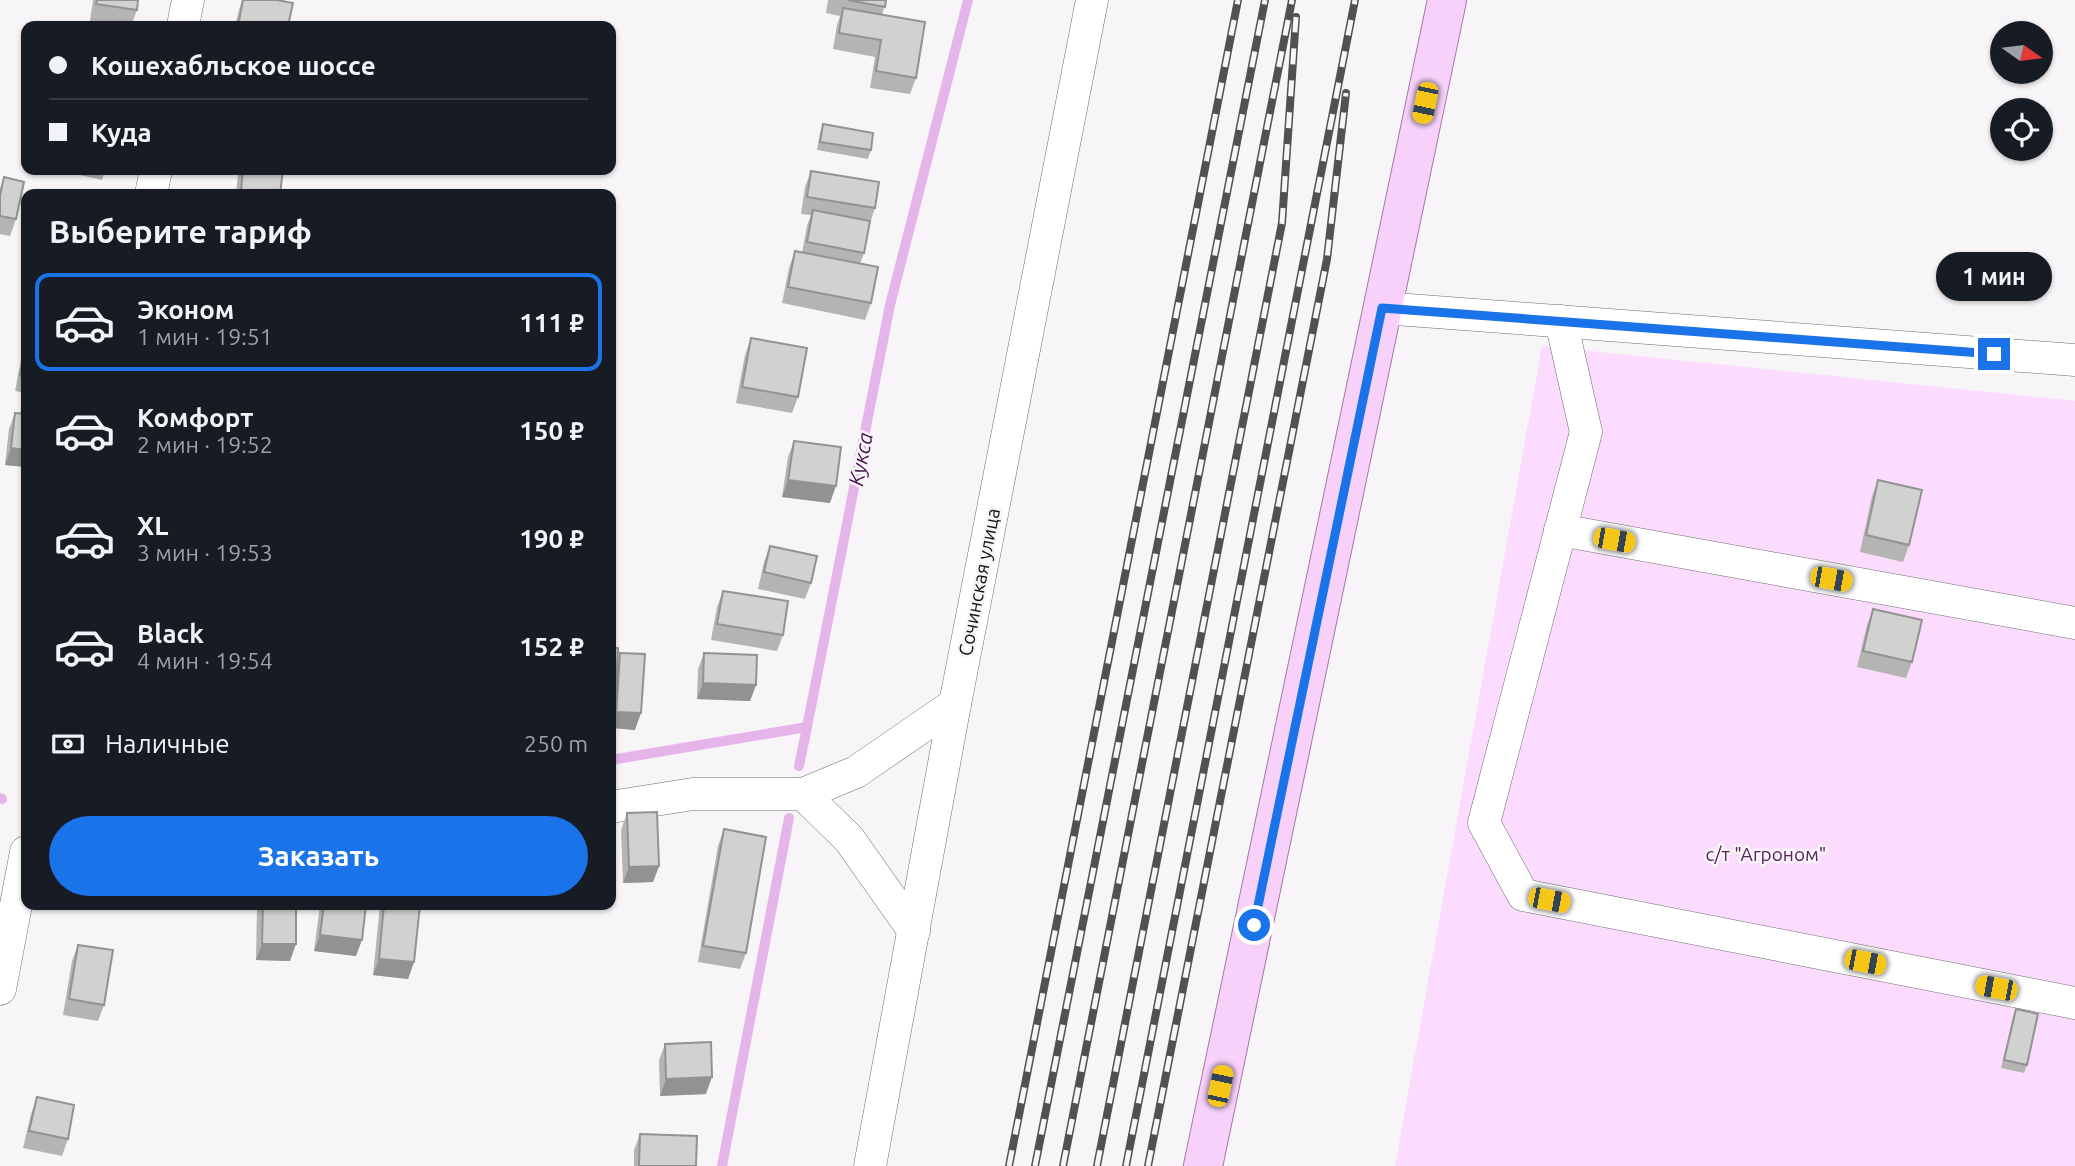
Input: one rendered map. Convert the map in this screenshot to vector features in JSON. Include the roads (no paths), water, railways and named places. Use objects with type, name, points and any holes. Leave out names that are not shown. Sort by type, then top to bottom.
[{"type":"main road","points":[[1203,1166],[1447,0]]},
{"type":"street","points":[[184,21],[188,0]]},
{"type":"street","name":"Сочинская улица","points":[[870,1166],[955,704],[1093,0]]},
{"type":"street","points":[[1382,308],[2075,360]]},
{"type":"street","points":[[1561,321],[1586,432],[1484,823],[1523,895],[2075,1003]]},
{"type":"street","points":[[1560,530],[2075,623]]},
{"type":"street","points":[[616,806],[694,794],[803,794],[856,772],[955,704]]},
{"type":"street","points":[[803,794],[849,839],[914,931]]},
{"type":"street","points":[[0,848],[21,852]]},
{"type":"street","points":[[0,989],[21,879]]},
{"type":"waterway","name":"Кукса","points":[[616,759],[807,727],[890,305],[968,0]]},
{"type":"waterway","points":[[799,766],[807,727]]},
{"type":"waterway","points":[[722,1166],[789,818]]},
{"type":"railway","points":[[1009,1166],[1238,0]]},
{"type":"railway","points":[[1035,1166],[1265,0]]},
{"type":"railway","points":[[1063,1166],[1292,0]]},
{"type":"railway","points":[[1126,1166],[1355,0]]},
{"type":"railway","points":[[1097,1166],[1282,223],[1296,17]]},
{"type":"railway","points":[[1148,1166],[1327,259],[1346,93]]},
{"type":"park label","name":"с/т \"Агроном\"","points":[[1766,854]]}]
